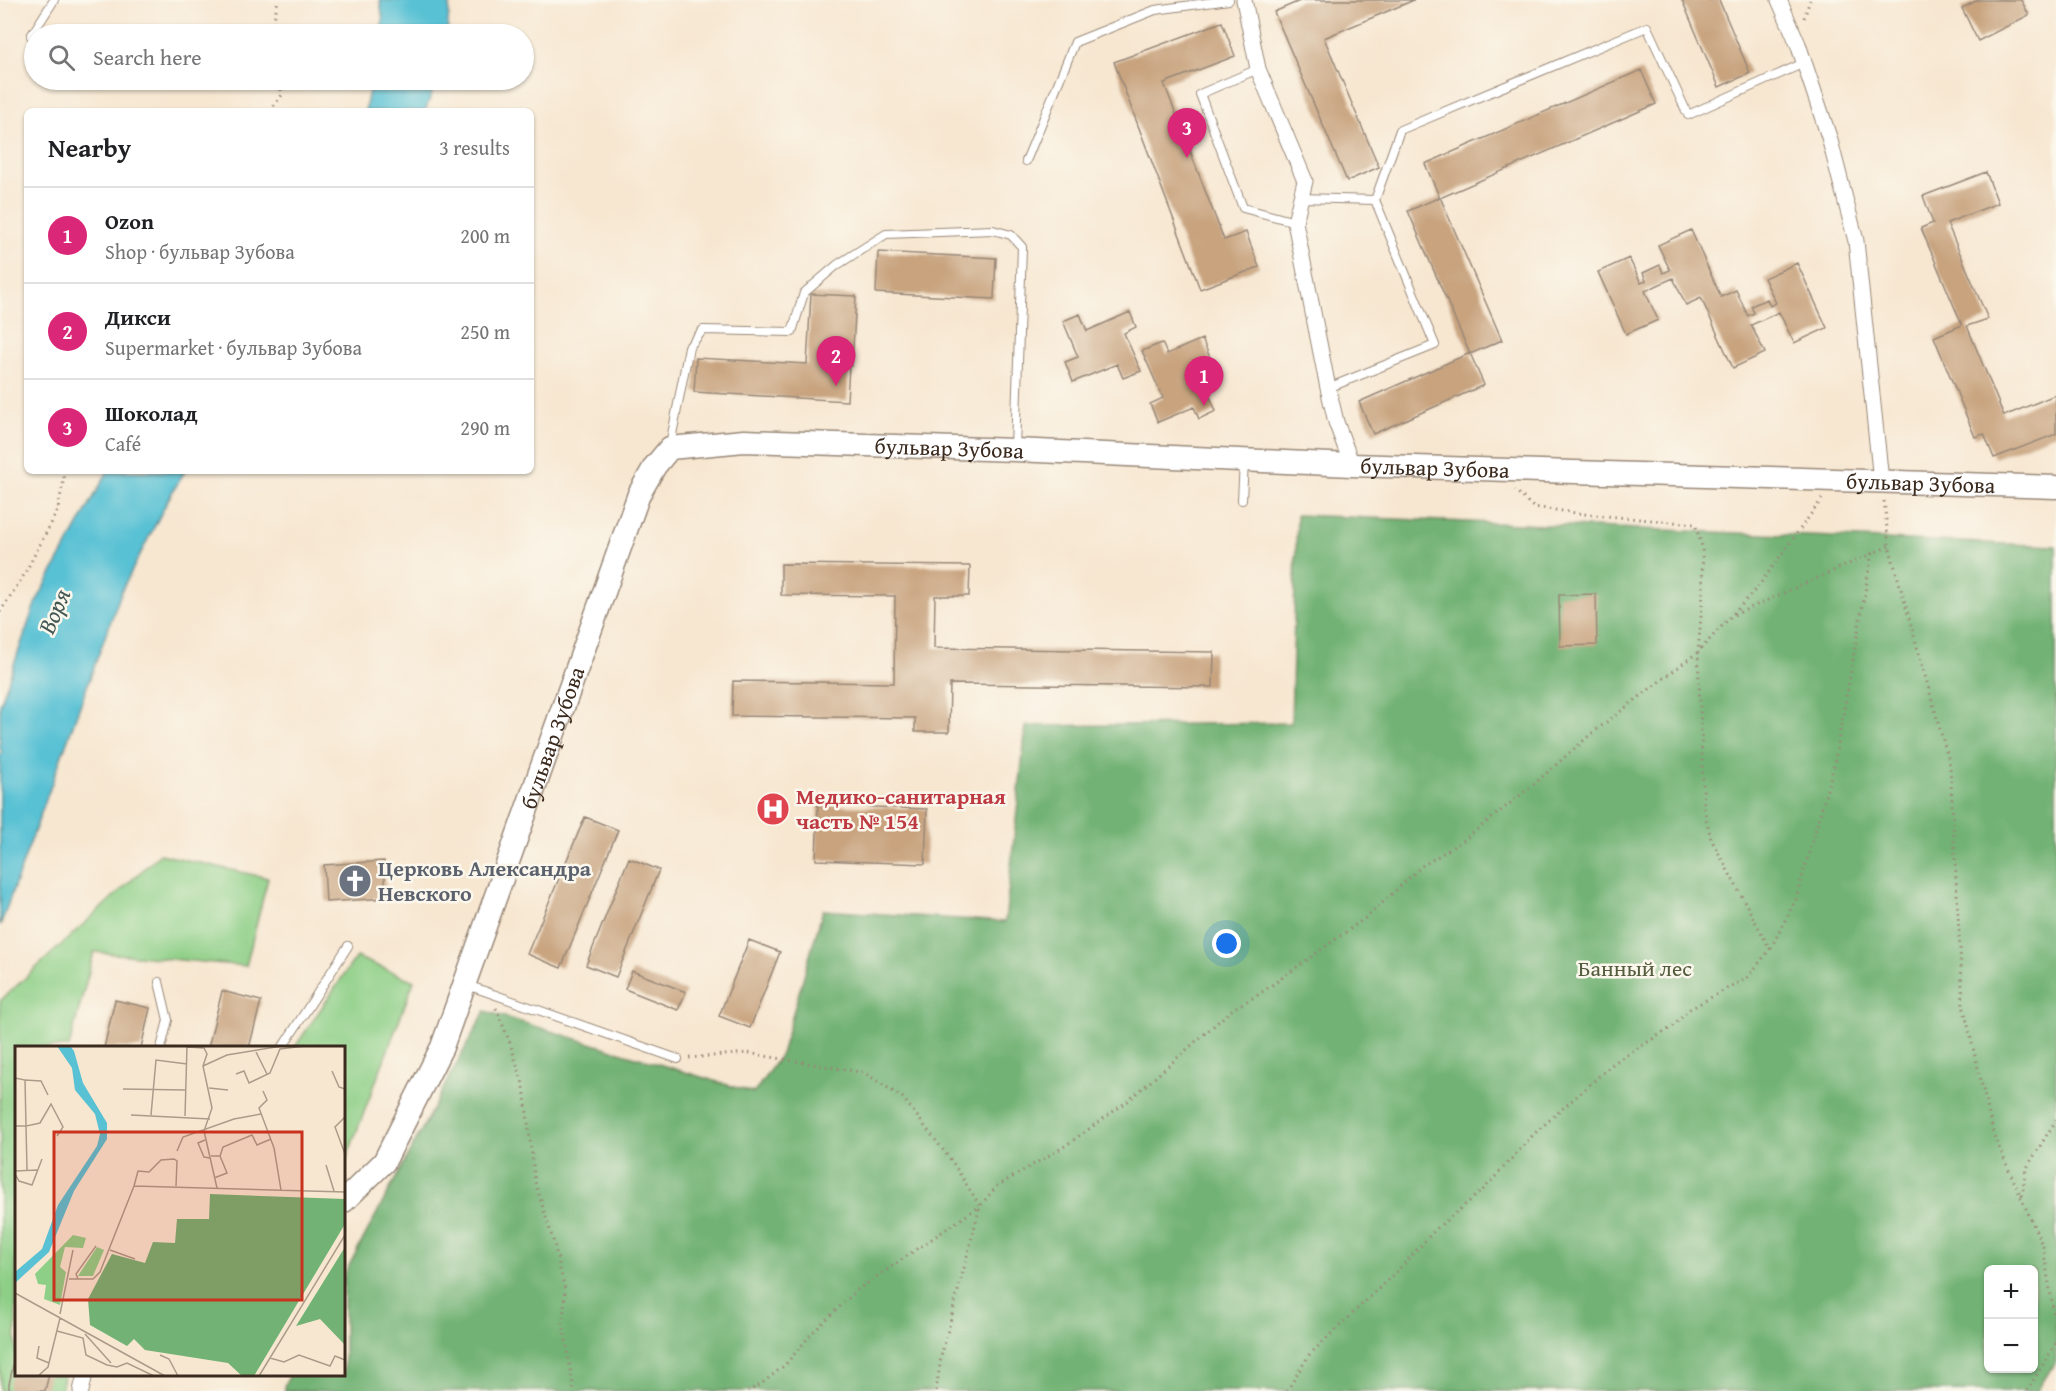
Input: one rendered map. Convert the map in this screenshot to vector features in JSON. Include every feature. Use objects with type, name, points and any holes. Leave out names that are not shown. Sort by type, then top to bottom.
[{"type":"street","points":[[1244,0],[1258,69],[1305,181],[1295,222],[1328,388],[1336,422],[1352,465]]},
{"type":"street","points":[[1779,0],[1804,63],[1829,137],[1856,241],[1881,481]]},
{"type":"street","name":"бульвар Зубова","points":[[345,1200],[384,1162],[442,1047],[639,494],[655,466],[670,448],[744,441],[1352,465],[2056,487]]},
{"type":"street","points":[[81,1391],[85,1376]]},
{"type":"lane","points":[[39,24],[54,0]]},
{"type":"lane","points":[[1026,161],[1075,42],[1155,10],[1228,0]]},
{"type":"lane","points":[[1328,388],[1435,345],[1375,200],[1400,130],[1647,27],[1688,115],[1804,63]]},
{"type":"lane","points":[[1258,69],[1200,94],[1243,208],[1295,222]]},
{"type":"lane","points":[[1300,198],[1375,200]]},
{"type":"lane","points":[[670,448],[689,347],[703,330],[792,332],[804,293],[837,265],[886,234],[993,230],[1011,235],[1022,247],[1015,450]]},
{"type":"lane","points":[[1242,500],[1244,460]]},
{"type":"lane","points":[[283,1046],[348,946]]},
{"type":"lane","points":[[159,982],[168,1020],[161,1046]]},
{"type":"lane","points":[[464,984],[678,1059]]},
{"type":"path","points":[[273,24],[278,0]]},
{"type":"path","points":[[272,108],[282,95],[281,90]]},
{"type":"path","points":[[0,612],[24,575],[58,510],[64,474]]},
{"type":"path","points":[[748,1391],[760,1385],[785,1365],[813,1332],[857,1290],[980,1206],[997,1186],[1065,1146],[1128,1101],[1234,1008],[1258,995],[1368,916],[1422,866],[1464,840],[1533,785],[1590,734],[1698,652],[1757,588],[1836,480]]},
{"type":"path","points":[[1881,481],[1889,546],[1950,765],[1963,1005],[1994,1136],[2043,1247],[2056,1327]]},
{"type":"path","points":[[1510,485],[1533,507],[1695,524],[1703,558],[1703,594],[1698,652],[1704,809],[1711,839],[1770,949]]},
{"type":"path","points":[[1731,617],[1889,546]]},
{"type":"path","points":[[1287,1391],[1309,1355],[1399,1269],[1436,1228],[1484,1189],[1534,1134],[1615,1062],[1672,1027],[1690,1009],[1748,977],[1770,949],[1796,900],[1834,765],[1872,553]]},
{"type":"path","points":[[489,993],[510,1043],[524,1087],[535,1182],[566,1290],[563,1322],[574,1391]]},
{"type":"path","points":[[678,1059],[748,1053],[865,1073],[903,1098],[951,1160],[980,1206],[941,1357],[936,1391]]},
{"type":"path","points":[[2021,1198],[2026,1169],[2056,1120]]},
{"type":"path","points":[[2026,1391],[2056,1343]]},
{"type":"green space","name":"Банный лес","points":[[1297,515],[2056,546],[2056,1361],[2037,1391],[285,1391],[284,1386],[289,1376],[345,1376],[345,1273],[485,1011],[754,1093],[781,1054],[823,910],[1005,922],[1026,726],[1291,723]]},
{"type":"green space","points":[[160,854],[268,878],[246,966],[94,952],[69,1046],[15,1046],[15,1376],[64,1376],[61,1391],[0,1391],[0,1001]]},
{"type":"green space","points":[[356,957],[414,981],[345,1162],[345,1046],[296,1046]]},
{"type":"water","points":[[380,0],[450,0],[448,24],[382,24]]},
{"type":"water","points":[[369,90],[433,90],[426,108],[366,108]]},
{"type":"water","name":"Воря","points":[[106,474],[183,474],[122,590],[0,926],[0,756],[2,752],[0,748],[0,705],[35,604]]},
{"type":"building","points":[[1302,0],[1414,0],[1324,38],[1379,167],[1347,181],[1274,12]]},
{"type":"building","points":[[1682,0],[1719,0],[1750,73],[1719,87]]},
{"type":"building","points":[[1978,0],[2021,0],[2029,15],[1978,41],[1962,8]]},
{"type":"building","points":[[1222,22],[1235,56],[1164,83],[1224,240],[1246,232],[1259,267],[1200,289],[1114,62]]},
{"type":"building","points":[[1641,70],[1656,104],[1440,198],[1425,164]]},
{"type":"building","points":[[1986,172],[1998,203],[1947,223],[1988,319],[1967,326],[2004,416],[2055,395],[2056,397],[2056,434],[1994,458],[1984,434],[1975,437],[1934,337],[1962,325],[1921,228],[1933,223],[1923,196]]},
{"type":"building","points":[[1440,197],[1502,340],[1470,354],[1408,211]]},
{"type":"building","points":[[1691,230],[1721,297],[1736,290],[1748,316],[1754,313],[1751,306],[1767,299],[1770,306],[1776,303],[1764,278],[1797,263],[1827,328],[1794,343],[1779,312],[1751,325],[1765,353],[1733,368],[1701,298],[1686,305],[1673,278],[1645,291],[1658,320],[1626,334],[1598,272],[1629,258],[1641,283],[1646,281],[1643,273],[1660,265],[1663,273],[1670,270],[1658,245]]},
{"type":"building","points":[[878,252],[996,258],[994,299],[876,293]]},
{"type":"building","points":[[811,294],[856,296],[852,366],[849,366],[847,401],[694,392],[696,358],[807,364]]},
{"type":"building","points":[[1130,312],[1136,327],[1124,333],[1141,371],[1123,378],[1117,364],[1073,382],[1065,362],[1078,357],[1063,321],[1080,314],[1087,331]]},
{"type":"building","points":[[1202,339],[1211,360],[1197,367],[1216,411],[1199,419],[1194,407],[1158,422],[1150,404],[1163,398],[1142,351],[1162,343],[1167,354]]},
{"type":"building","points":[[1470,353],[1484,385],[1373,434],[1359,402]]},
{"type":"building","points":[[781,564],[970,566],[969,596],[935,596],[934,648],[1214,652],[1213,687],[950,684],[949,732],[915,732],[915,718],[732,716],[733,681],[894,683],[895,596],[781,595]]},
{"type":"building","points":[[1596,594],[1597,645],[1560,646],[1559,595]]},
{"type":"building","points":[[818,805],[927,809],[925,864],[816,860]]},
{"type":"building","points":[[585,817],[618,830],[561,968],[527,954]]},
{"type":"building","points":[[629,858],[659,870],[616,977],[586,965]]},
{"type":"building","name":"Церковь Александра Невского","points":[[384,861],[386,898],[326,902],[324,865]]},
{"type":"building","points":[[749,940],[780,952],[750,1028],[719,1016]]},
{"type":"building","points":[[632,971],[686,992],[678,1010],[625,989]]},
{"type":"building","points":[[222,991],[261,1001],[250,1046],[208,1046]]},
{"type":"building","points":[[115,1000],[150,1008],[141,1046],[104,1046]]},
{"type":"building","points":[[15,1357],[15,1376],[49,1376],[45,1391],[9,1391]]},
{"type":"place","name":"Шоколад","points":[[1187,158]]},
{"type":"place","name":"Дикси","points":[[836,386]]},
{"type":"place","name":"Ozon","points":[[1204,406]]},
{"type":"place","name":"Медико-санитарная часть № 154","points":[[773,809]]},
{"type":"place","name":"Церковь Александра Невского","points":[[355,881]]}]
